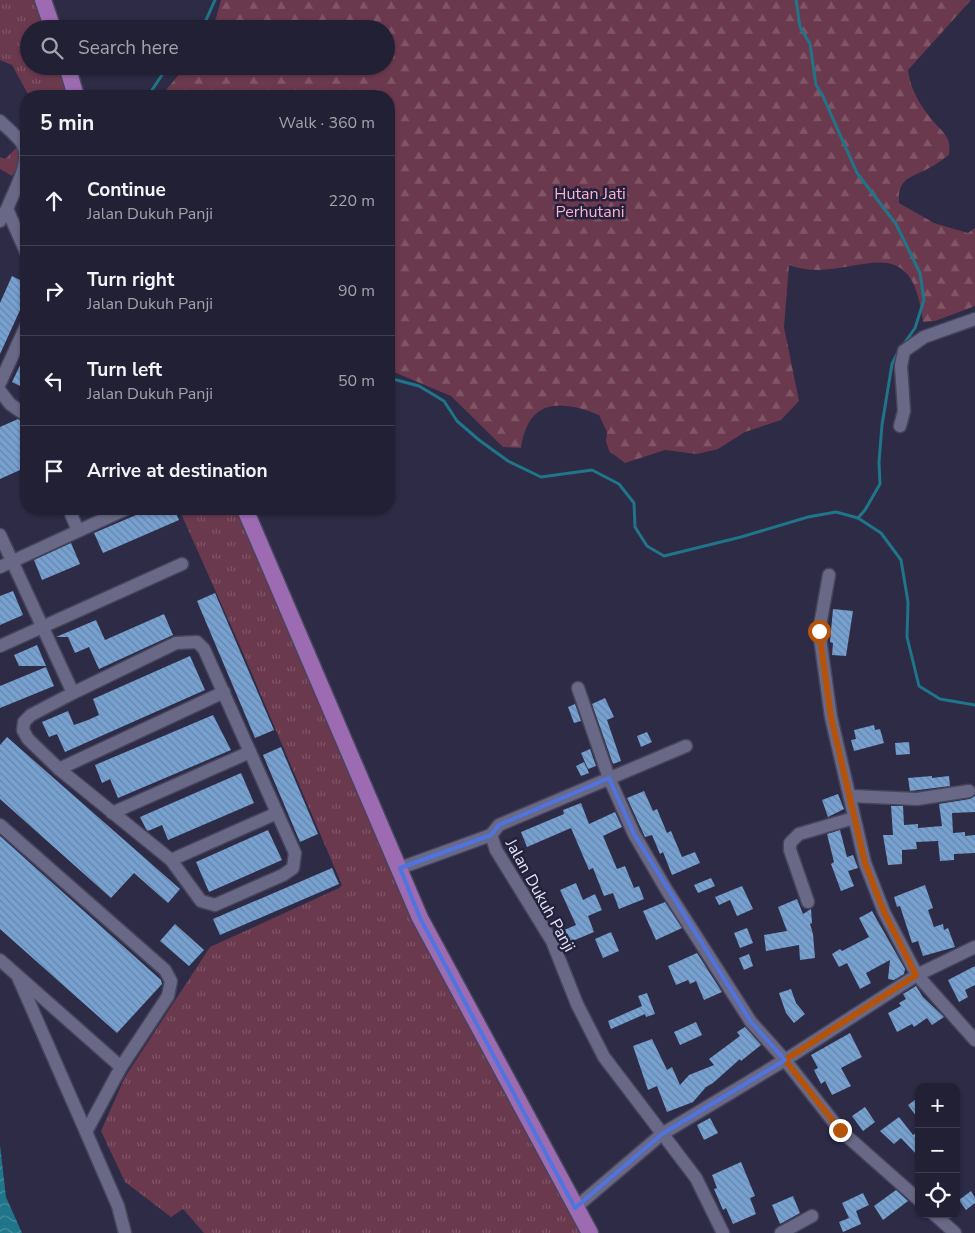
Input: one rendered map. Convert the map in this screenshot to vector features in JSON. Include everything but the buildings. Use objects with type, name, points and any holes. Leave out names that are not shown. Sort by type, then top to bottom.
[{"type":"main road","points":[[43,0],[50,20]]},
{"type":"main road","points":[[70,75],[74,90]]},
{"type":"main road","points":[[248,515],[420,918],[590,1233]]},
{"type":"street","points":[[0,121],[20,143]]},
{"type":"street","points":[[0,221],[7,209],[20,175]]},
{"type":"street","points":[[7,209],[20,238]]},
{"type":"street","points":[[900,426],[904,411],[901,366],[904,351],[924,337],[975,319]]},
{"type":"street","points":[[0,383],[20,342]]},
{"type":"street","points":[[0,391],[10,404],[20,411]]},
{"type":"street","points":[[71,515],[78,531]]},
{"type":"street","points":[[6,565],[113,515]]},
{"type":"street","points":[[0,535],[6,565],[42,626],[73,694]]},
{"type":"street","points":[[0,646],[182,564]]},
{"type":"street","points":[[829,575],[819,631],[831,717],[851,796],[854,818],[865,863],[881,904],[916,975],[975,1040]]},
{"type":"street","points":[[191,640],[197,642],[204,649],[224,692],[295,853],[293,868],[284,875],[215,905],[208,905],[201,901],[171,860],[59,769],[28,739],[24,730],[24,722],[31,715],[73,694],[176,643],[191,640]]},
{"type":"street","points":[[578,688],[609,778],[634,834],[666,889],[751,1022],[785,1060],[840,1130],[915,1196]]},
{"type":"street","points":[[59,769],[224,692]]},
{"type":"street","name":"Jalan Dukuh Panji","points":[[686,746],[500,825],[491,835],[496,850],[552,942],[577,1004],[604,1057],[696,1178],[723,1233]]},
{"type":"street","points":[[112,813],[250,752]]},
{"type":"street","points":[[851,796],[918,799],[969,791]]},
{"type":"street","points":[[171,860],[277,813]]},
{"type":"street","points":[[808,902],[790,850],[790,843],[799,834],[854,818]]},
{"type":"street","points":[[0,825],[169,976],[172,988],[168,996],[121,1067],[86,1132]]},
{"type":"street","points":[[400,868],[491,835]]},
{"type":"street","points":[[575,1208],[662,1134],[785,1060],[916,975],[975,947]]},
{"type":"street","points":[[0,960],[121,1067]]},
{"type":"street","points":[[18,977],[118,1206],[125,1233]]},
{"type":"street","points":[[781,1233],[812,1216]]},
{"type":"street","points":[[938,1218],[955,1233]]},
{"type":"highlighted area","points":[[609,778],[634,834],[751,1022],[785,1060],[662,1134],[575,1208],[420,918],[400,868],[491,835],[499,825]]},
{"type":"green space","points":[[0,0],[36,0],[43,20],[20,20],[20,75],[63,75],[67,90],[26,90],[12,65],[0,60]]},
{"type":"green space","name":"Hutan Jati Perhutani","points":[[221,0],[971,0],[908,70],[911,84],[920,104],[948,140],[949,155],[906,180],[900,188],[899,203],[934,223],[968,233],[975,228],[975,306],[935,321],[923,322],[916,290],[905,272],[891,264],[874,263],[811,270],[789,265],[784,327],[799,401],[781,420],[745,432],[718,449],[697,454],[665,450],[625,463],[609,451],[606,441],[607,432],[599,415],[559,405],[548,407],[538,412],[531,420],[525,432],[521,448],[503,447],[451,396],[395,373],[395,90],[166,90],[178,75],[395,75],[395,20],[215,20]]},
{"type":"green space","points":[[18,146],[20,163],[12,176],[0,169],[0,157],[5,159]]},
{"type":"green space","points":[[182,515],[240,515],[414,920],[582,1233],[204,1233],[183,1209],[171,1217],[125,1182],[101,1131],[125,1077],[210,947],[342,885]]},
{"type":"water","points":[[0,1145],[6,1197],[22,1233],[0,1233]]},
{"type":"waterway","points":[[206,20],[215,0]]},
{"type":"waterway","points":[[796,0],[800,27],[810,44],[816,85],[822,94],[857,173],[896,224],[920,273],[924,300],[915,328],[903,345]]},
{"type":"waterway","points":[[152,90],[162,75]]},
{"type":"waterway","points":[[858,518],[865,510],[880,484],[879,462],[882,425],[892,364],[899,350]]},
{"type":"waterway","points":[[395,380],[419,386],[444,401],[457,421],[479,440],[508,461],[541,477],[592,470],[619,484],[634,503],[635,527],[647,546],[664,556],[741,537],[808,517],[836,512],[858,518],[881,533],[901,560],[908,602],[907,637],[919,686],[940,699],[975,705]]},
{"type":"route","points":[[819,631],[831,717],[851,796],[854,818],[865,863],[884,912],[916,975],[785,1060],[823,1111],[840,1130]]}]
